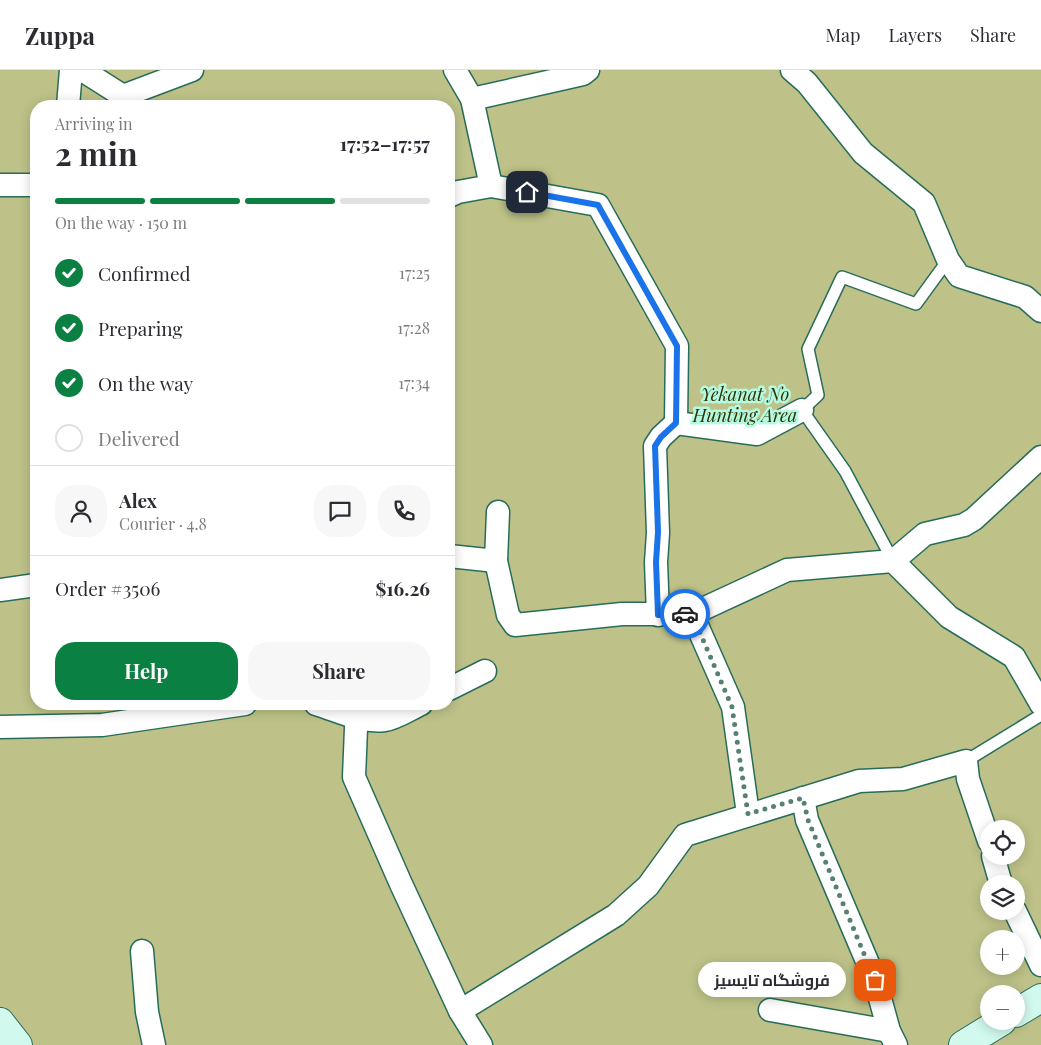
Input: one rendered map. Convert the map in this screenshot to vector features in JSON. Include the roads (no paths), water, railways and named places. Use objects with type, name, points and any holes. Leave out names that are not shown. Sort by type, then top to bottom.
[{"type":"main road","points":[[1025,1008],[1041,998]]},
{"type":"main road","points":[[0,1022],[18,1045]]},
{"type":"main road","points":[[963,1045],[987,1030]]},
{"type":"street","points":[[69,100],[72,70]]},
{"type":"street","points":[[82,70],[129,100]]},
{"type":"street","points":[[133,100],[192,70]]},
{"type":"street","points":[[455,70],[472,99],[491,186]]},
{"type":"street","points":[[472,99],[583,74],[588,70]]},
{"type":"street","points":[[792,70],[807,83],[864,154],[924,203],[948,260],[960,276],[1025,297],[1041,311]]},
{"type":"street","points":[[0,185],[30,185]]},
{"type":"street","points":[[455,193],[491,186],[598,205],[677,346],[676,423],[661,437],[655,446],[658,615]]},
{"type":"street","points":[[676,423],[757,434],[802,410]]},
{"type":"street","points":[[498,512],[496,561],[508,615],[515,624],[622,614],[692,614],[787,570],[893,561],[925,534],[964,525],[974,520],[1041,457]]},
{"type":"street","points":[[455,557],[496,561]]},
{"type":"street","points":[[893,561],[949,618],[1014,656],[1041,704]]},
{"type":"street","points":[[0,590],[30,586]]},
{"type":"street","points":[[692,614],[732,707],[748,814]]},
{"type":"street","points":[[455,687],[485,671]]},
{"type":"street","points":[[0,728],[102,725],[204,710]]},
{"type":"street","points":[[356,711],[367,720],[386,720],[408,710]]},
{"type":"street","points":[[356,711],[354,777],[400,884],[460,1011],[478,1044]]},
{"type":"street","points":[[460,1011],[616,915],[648,886],[685,835],[859,781],[903,779],[966,761],[968,779],[982,820]]},
{"type":"street","points":[[770,1010],[892,1038],[875,980],[817,845],[803,798]]},
{"type":"street","points":[[1019,920],[1041,965]]},
{"type":"street","points":[[142,951],[147,1012],[154,1045]]},
{"type":"lane","points":[[893,561],[845,471],[802,410],[818,395],[808,349],[842,277],[916,304],[948,260]]},
{"type":"lane","points":[[966,761],[1041,715]]},
{"type":"place","name":"فروشگاه تایسیز","points":[[875,980]]},
{"type":"park label","name":"Yekanat No Hunting Area","points":[[745,405]]}]
